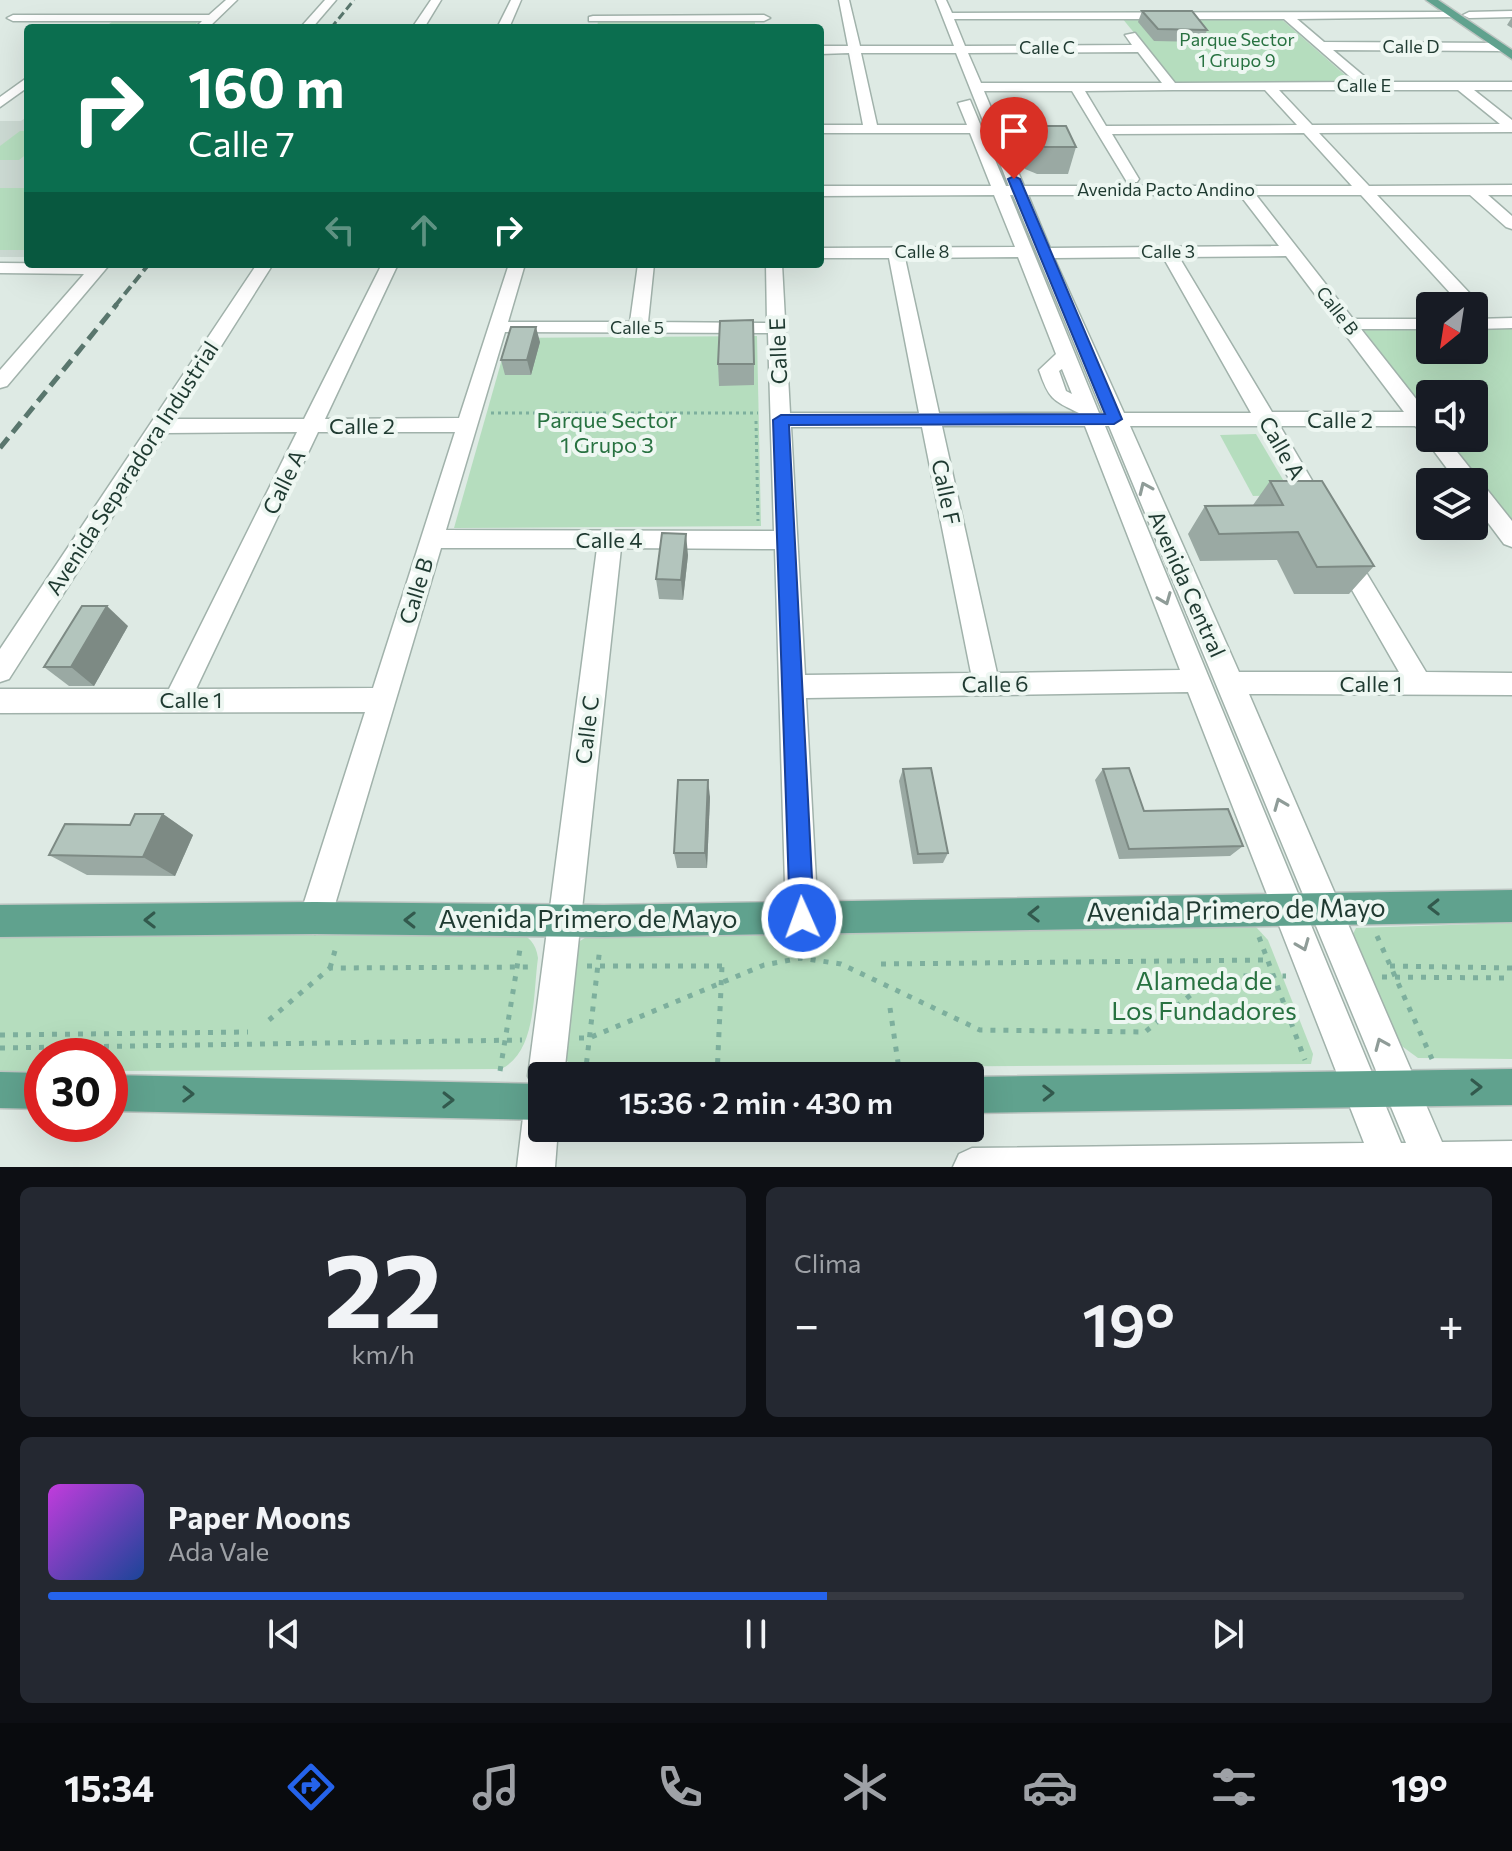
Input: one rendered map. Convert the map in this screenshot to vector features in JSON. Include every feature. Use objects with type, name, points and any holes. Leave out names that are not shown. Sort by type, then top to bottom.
[{"type":"main road","points":[[1431,0],[1506,45]]},
{"type":"main road","points":[[1447,0],[1506,45],[1512,55]]},
{"type":"main road","name":"Avenida Primero de Mayo","points":[[0,921],[315,918],[604,921],[1512,906]]},
{"type":"main road","points":[[984,1095],[1512,1087]]},
{"type":"main road","points":[[0,1090],[24,1091]]},
{"type":"main road","points":[[128,1093],[528,1102]]},
{"type":"street","points":[[205,24],[232,0]]},
{"type":"street","points":[[310,24],[331,0]]},
{"type":"street","points":[[421,24],[436,0]]},
{"type":"street","points":[[505,24],[516,0]]},
{"type":"street","points":[[844,0],[871,129]]},
{"type":"street","points":[[1023,0],[1033,16]]},
{"type":"street","points":[[1185,0],[1193,15]]},
{"type":"street","points":[[1349,0],[1369,15]]},
{"type":"street","points":[[0,26],[31,6]]},
{"type":"street","points":[[593,19],[680,14],[764,18]]},
{"type":"street","points":[[1469,15],[1512,14]]},
{"type":"street","points":[[1286,15],[1367,86]]},
{"type":"street","points":[[824,50],[948,38],[1033,16],[1452,15]]},
{"type":"street","points":[[1116,16],[1172,87]]},
{"type":"street","points":[[13,18],[212,18]]},
{"type":"street","points":[[102,24],[110,18]]},
{"type":"street","name":"Calle C","points":[[948,38],[1141,48]]},
{"type":"street","name":"Avenida Central","points":[[948,38],[1098,416],[1198,681],[1391,1165]]},
{"type":"street","name":"Calle D","points":[[1322,46],[1506,45]]},
{"type":"street","points":[[0,103],[24,84]]},
{"type":"street","points":[[1268,86],[1459,292]]},
{"type":"street","points":[[1461,86],[1512,128]]},
{"type":"street","name":"Calle E","points":[[967,88],[1512,86]]},
{"type":"street","points":[[1076,87],[1132,179]]},
{"type":"street","name":"Avenida Central","points":[[967,88],[975,129],[1006,185]]},
{"type":"street","points":[[0,103],[24,103]]},
{"type":"street","points":[[1102,130],[1512,128]]},
{"type":"street","points":[[824,129],[975,129]]},
{"type":"street","name":"Avenida Pacto Andino","points":[[824,180],[1244,190],[1512,178]]},
{"type":"street","name":"Avenida Pacto Andino","points":[[824,191],[1132,179],[1512,190]]},
{"type":"street","name":"Calle B","points":[[1244,190],[1416,413]]},
{"type":"street","points":[[1474,190],[1512,224]]},
{"type":"street","name":"Calle 3","points":[[1034,252],[1291,251]]},
{"type":"street","name":"Avenida Central","points":[[1034,252],[1066,356],[1231,683],[1432,1164]]},
{"type":"street","name":"Calle 8","points":[[824,253],[1034,252]]},
{"type":"street","name":"Calle A","points":[[1168,252],[1419,684]]},
{"type":"street","name":"Calle F","points":[[896,253],[986,684]]},
{"type":"street","points":[[0,268],[24,268]]},
{"type":"street","points":[[0,382],[10,358],[99,268]]},
{"type":"street","name":"Avenida Separadora Industrial","points":[[0,671],[262,268]]},
{"type":"street","name":"Calle A","points":[[177,700],[388,268]]},
{"type":"street","name":"Calle B","points":[[315,918],[516,268]]},
{"type":"street","points":[[638,327],[645,268]]},
{"type":"street","name":"Calle E","points":[[774,268],[777,328],[772,415],[786,540],[802,918]]},
{"type":"street","points":[[1488,324],[1512,323]]},
{"type":"street","points":[[1347,324],[1416,324]]},
{"type":"street","name":"Calle 5","points":[[498,327],[777,328]]},
{"type":"street","points":[[1058,395],[1049,370],[1066,356]]},
{"type":"street","points":[[1037,419],[1043,395],[1058,395],[1098,416]]},
{"type":"street","name":"Calle 2","points":[[772,415],[931,419],[1098,416],[1416,425]]},
{"type":"street","name":"Calle 2","points":[[160,426],[311,426],[469,419]]},
{"type":"street","points":[[1446,452],[1458,468]]},
{"type":"street","points":[[1488,506],[1511,535]]},
{"type":"street","name":"Calle 4","points":[[433,539],[786,540]]},
{"type":"street","name":"Calle C","points":[[548,1062],[610,540]]},
{"type":"street","name":"Calle 6","points":[[793,687],[1198,681]]},
{"type":"street","name":"Calle 1","points":[[1231,683],[1512,684]]},
{"type":"street","name":"Calle 1","points":[[0,701],[382,700]]},
{"type":"street","points":[[536,1167],[539,1142]]},
{"type":"street","points":[[972,1167],[1391,1165],[1512,1160]]},
{"type":"path","points":[[1193,15],[1216,47],[1252,86]]},
{"type":"path","points":[[1216,47],[1322,46]]},
{"type":"path","points":[[469,419],[772,415],[758,523]]},
{"type":"path","points":[[1364,908],[1445,1087]]},
{"type":"path","points":[[1248,910],[1316,1088]]},
{"type":"path","points":[[495,1101],[524,921]]},
{"type":"path","points":[[586,1062],[604,921]]},
{"type":"path","points":[[0,1048],[589,1038],[776,959],[795,956],[818,957],[841,964],[980,1030],[1145,1032],[1214,976],[1316,977]]},
{"type":"path","points":[[881,964],[1267,960]]},
{"type":"path","points":[[598,966],[726,966],[722,984],[718,1062]]},
{"type":"path","points":[[1390,966],[1512,968]]},
{"type":"path","points":[[269,1020],[330,968],[517,967]]},
{"type":"path","points":[[1352,977],[1512,978]]},
{"type":"path","points":[[890,1008],[899,1062]]},
{"type":"path","points":[[0,1035],[248,1032]]},
{"type":"shaded area","points":[[24,119],[24,257],[0,257],[0,121]]},
{"type":"green space","name":"Parque Sector 1 Grupo 9","points":[[1279,17],[1353,82],[1175,83],[1122,18]]},
{"type":"green space","points":[[113,21],[199,21],[196,24],[109,24]]},
{"type":"green space","points":[[598,21],[755,21],[755,24],[598,24]]},
{"type":"green space","points":[[24,131],[24,156],[19,160],[0,160],[0,146]]},
{"type":"green space","points":[[0,188],[24,188],[24,250],[0,250]]},
{"type":"green space","points":[[1363,329],[1416,329],[1416,364],[1488,364],[1488,329],[1512,329],[1512,524],[1488,493],[1488,468],[1469,468],[1457,452],[1488,452],[1488,380],[1416,380],[1416,399]]},
{"type":"green space","name":"Parque Sector 1 Grupo 3","points":[[757,336],[761,526],[454,528],[508,338]]},
{"type":"green space","points":[[1256,434],[1292,495],[1253,496],[1220,435]]},
{"type":"green space","name":"Alameda de Los Fundadores","points":[[1512,923],[1512,1059],[1418,1058],[1399,1044],[1351,938],[1356,928]]},
{"type":"green space","name":"Alameda de Los Fundadores","points":[[1256,927],[1268,940],[1313,1054],[1311,1064],[984,1066],[984,1062],[568,1062],[564,1058],[575,944],[593,933]]},
{"type":"green space","points":[[516,930],[531,941],[538,958],[534,1004],[527,1035],[513,1061],[501,1069],[128,1071],[128,1038],[24,1038],[24,1072],[0,1072],[0,938]]},
{"type":"building","points":[[1142,11],[1192,11],[1207,30],[1158,29]]},
{"type":"building","points":[[1025,126],[1066,126],[1076,147],[1045,147],[1032,142]]},
{"type":"building","points":[[753,320],[754,364],[718,364],[720,321]]},
{"type":"building","points":[[511,327],[536,327],[527,360],[501,360]]},
{"type":"building","points":[[1270,481],[1322,481],[1374,566],[1317,567],[1298,532],[1219,534],[1205,506],[1283,505]]},
{"type":"building","points":[[662,533],[686,534],[681,580],[656,579]]},
{"type":"building","points":[[82,606],[107,606],[71,667],[44,667]]},
{"type":"building","points":[[931,768],[948,853],[918,854],[903,769]]},
{"type":"building","points":[[1129,768],[1144,811],[1228,809],[1243,846],[1129,849],[1103,769]]},
{"type":"building","points":[[678,780],[708,780],[705,853],[674,853]]},
{"type":"building","points":[[135,814],[163,814],[143,857],[49,855],[65,824],[130,825]]},
{"type":"railway","points":[[334,24],[354,0]]},
{"type":"railway","points":[[115,306],[146,268]]},
{"type":"railway","points":[[0,448],[117,304]]},
{"type":"route","points":[[802,918],[781,420],[1114,419],[1014,179]]}]
